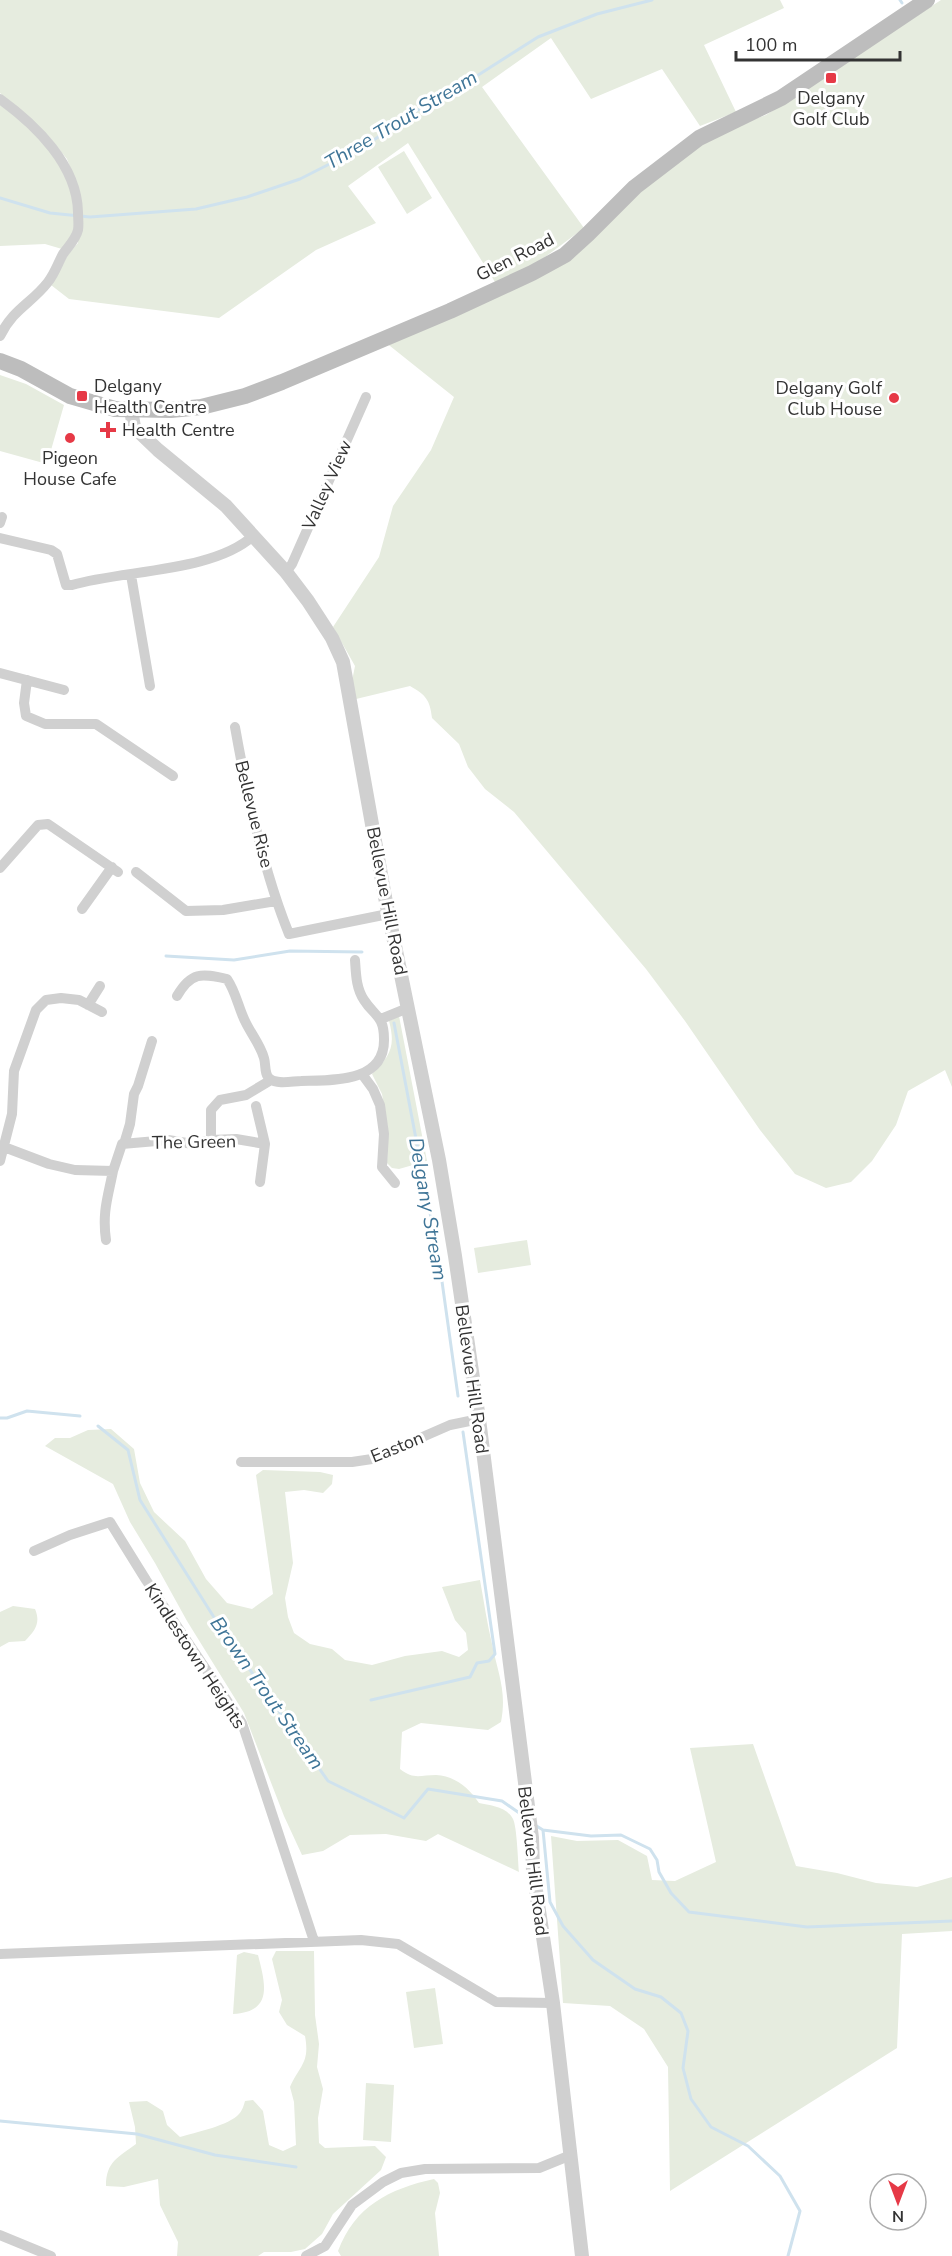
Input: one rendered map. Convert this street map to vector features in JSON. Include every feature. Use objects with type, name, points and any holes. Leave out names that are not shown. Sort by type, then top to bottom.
[{"type":"main road","name":"Glen Road","points":[[0,361],[21,369],[70,396],[116,409],[171,410],[201,407],[245,396],[358,350],[532,273],[565,255],[632,188],[699,138],[781,98],[927,0]]},
{"type":"street","points":[[0,99],[18,112],[56,152],[72,180],[78,203],[78,231],[46,285],[6,323],[0,336]]},
{"type":"street","name":"Valley View","points":[[286,572],[292,564],[366,397]]},
{"type":"street","name":"Bellevue Hill Road","points":[[131,410],[134,427],[158,450],[226,506],[286,572],[332,638],[343,662],[388,914],[439,1160],[479,1419],[532,1838],[533,1871],[553,2003],[582,2256]]},
{"type":"street","points":[[0,538],[51,550],[57,554],[66,585],[72,585],[218,557],[245,543],[252,536]]},
{"type":"street","points":[[131,575],[150,686]]},
{"type":"street","points":[[0,673],[64,690]]},
{"type":"street","points":[[27,680],[24,703],[26,716],[45,724],[96,724],[173,776]]},
{"type":"street","name":"Bellevue Rise","points":[[235,727],[276,901],[289,934],[388,914]]},
{"type":"street","points":[[0,868],[38,825],[48,824],[115,869],[82,909]]},
{"type":"street","points":[[136,872],[186,911],[223,910],[276,901]]},
{"type":"street","points":[[177,996],[185,982],[195,976],[208,975],[227,979],[234,990],[246,1023],[261,1050],[267,1075],[271,1080],[279,1082],[329,1081],[362,1074],[376,1063],[383,1051],[381,1019],[377,1012],[364,1001],[357,986],[355,960]]},
{"type":"street","points":[[88,1005],[100,986]]},
{"type":"street","points":[[0,1161],[12,1114],[14,1071],[36,1010],[46,1000],[62,998],[79,1000],[102,1012]]},
{"type":"street","points":[[381,1019],[408,1008]]},
{"type":"street","name":"The Green","points":[[106,1240],[105,1200],[112,1171],[130,1124],[134,1094],[152,1041]]},
{"type":"street","points":[[362,1074],[373,1089],[380,1105],[384,1134],[382,1167],[395,1183]]},
{"type":"street","points":[[211,1140],[211,1110],[220,1100],[246,1095],[271,1080]]},
{"type":"street","name":"The Green","points":[[256,1106],[265,1144],[260,1182]]},
{"type":"street","name":"The Green","points":[[124,1144],[168,1140],[193,1144],[211,1140],[236,1139],[265,1144]]},
{"type":"street","points":[[4,1147],[48,1164],[75,1170],[112,1171]]},
{"type":"street","name":"Easton","points":[[241,1462],[352,1462],[372,1459],[450,1425],[479,1419]]},
{"type":"street","name":"Kindlestown Heights","points":[[34,1551],[70,1534],[110,1522],[242,1723],[314,1941]]},
{"type":"street","points":[[0,1954],[361,1940],[398,1944],[496,2002],[553,2003]]},
{"type":"street","points":[[306,2256],[325,2246],[352,2205],[383,2182],[401,2173],[425,2169],[539,2169],[571,2156]]},
{"type":"street","points":[[0,2235],[51,2256]]},
{"type":"shaded area","points":[[0,0],[780,0],[784,8],[704,45],[736,112],[700,126],[662,69],[591,99],[551,38],[482,87],[584,228],[529,269],[495,282],[408,143],[348,186],[376,223],[316,250],[219,318],[69,299],[51,285],[69,253],[78,243],[78,188],[67,159],[49,137],[0,93]]},
{"type":"shaded area","points":[[941,0],[952,0],[952,1087],[945,1070],[908,1091],[896,1125],[872,1161],[851,1182],[826,1188],[795,1174],[760,1130],[646,969],[514,812],[485,789],[468,767],[459,744],[432,718],[430,707],[423,695],[410,686],[356,699],[352,681],[355,666],[333,627],[379,557],[393,506],[431,450],[454,397],[385,342],[511,288],[702,144],[727,129],[766,115]]},
{"type":"shaded area","points":[[0,103],[31,129],[49,149],[70,184],[76,230],[62,249],[45,244],[0,246]]},
{"type":"shaded area","points":[[404,151],[432,198],[407,214],[378,167]]},
{"type":"shaded area","points":[[0,375],[26,384],[64,405],[47,464],[0,451]]},
{"type":"shaded area","points":[[399,1016],[427,1161],[399,1169],[392,1168],[387,1163],[388,1129],[382,1094],[372,1074],[390,1050],[392,1038],[389,1021]]},
{"type":"shaded area","points":[[527,1240],[531,1265],[478,1273],[474,1248]]},
{"type":"shaded area","points":[[111,1429],[134,1449],[140,1483],[154,1512],[185,1541],[206,1579],[227,1603],[252,1609],[273,1594],[256,1475],[263,1470],[320,1472],[333,1475],[332,1484],[323,1493],[304,1490],[285,1492],[293,1563],[285,1598],[288,1617],[294,1633],[310,1644],[332,1649],[345,1660],[372,1665],[405,1656],[442,1651],[459,1657],[468,1650],[466,1633],[455,1620],[442,1587],[480,1580],[502,1692],[501,1722],[488,1730],[421,1723],[402,1732],[400,1769],[413,1776],[436,1775],[455,1780],[471,1792],[479,1803],[498,1807],[507,1812],[514,1823],[519,1872],[438,1834],[426,1841],[386,1834],[350,1835],[323,1851],[302,1855],[284,1816],[244,1713],[130,1522],[113,1484],[45,1446],[55,1438],[70,1438],[88,1430]]},
{"type":"shaded area","points":[[13,1606],[35,1609],[36,1627],[25,1641],[9,1642],[0,1647],[0,1612]]},
{"type":"shaded area","points":[[753,1744],[796,1866],[876,1883],[917,1887],[952,1877],[952,1931],[902,1934],[897,2048],[670,2191],[668,2067],[644,2029],[610,2006],[563,2003],[551,1836],[577,1841],[618,1840],[647,1856],[652,1880],[675,1881],[716,1862],[690,1748]]},
{"type":"shaded area","points":[[276,1951],[314,1951],[315,2015],[319,2044],[317,2067],[323,2089],[318,2118],[319,2143],[325,2148],[375,2146],[386,2157],[381,2170],[333,2214],[322,2234],[305,2249],[291,2252],[264,2252],[258,2256],[177,2256],[178,2242],[160,2205],[158,2179],[124,2187],[106,2186],[111,2165],[136,2144],[135,2127],[129,2102],[147,2101],[163,2111],[167,2125],[180,2137],[228,2122],[240,2113],[245,2101],[253,2100],[263,2111],[269,2145],[283,2151],[296,2145],[294,2102],[290,2087],[305,2058],[306,2045],[305,2036],[287,2025],[279,2012],[282,2000],[272,1959]]},
{"type":"shaded area","points":[[244,1952],[258,1955],[264,1994],[261,2002],[255,2008],[233,2014],[237,1955]]},
{"type":"shaded area","points":[[435,1988],[443,2044],[414,2048],[406,1992]]},
{"type":"shaded area","points":[[366,2083],[394,2085],[391,2142],[363,2140]]},
{"type":"shaded area","points":[[434,2179],[438,2183],[440,2193],[435,2213],[439,2256],[341,2256],[338,2251],[345,2235],[364,2211],[388,2194]]},
{"type":"waterway","name":"Three Trout Stream","points":[[0,198],[50,213],[90,217],[196,209],[247,197],[300,179],[365,146],[416,111],[461,86],[538,37],[597,14],[652,0]]},
{"type":"waterway","name":"Delgany Stream","points":[[166,956],[234,960],[290,951],[362,952]]},
{"type":"waterway","name":"Delgany Stream","points":[[394,1023],[439,1260],[458,1396]]},
{"type":"waterway","name":"Brown Trout Stream","points":[[0,1418],[27,1411],[80,1416]]},
{"type":"waterway","name":"Brown Trout Stream","points":[[98,1426],[128,1450],[140,1500],[222,1630],[328,1781],[404,1818],[428,1789],[502,1801],[525,1817]]},
{"type":"waterway","name":"Delgany Stream","points":[[371,1700],[470,1677],[477,1663],[489,1661],[495,1654],[463,1432]]},
{"type":"waterway","name":"Brown Trout Stream","points":[[535,1825],[543,1830],[550,1902],[563,1926],[593,1960],[635,1989],[661,1997],[681,2013],[688,2031],[683,2068],[691,2099],[711,2127],[748,2146],[780,2176],[800,2211],[788,2256]]},
{"type":"waterway","points":[[543,1830],[591,1836],[621,1835],[650,1849],[671,1893],[689,1912],[807,1927],[952,1921]]},
{"type":"waterway","points":[[0,2121],[137,2134],[215,2155],[296,2167]]},
{"type":"place","name":"Delgany Golf Club","points":[[831,78]]},
{"type":"place","name":"Delgany Health Centre","points":[[82,396]]},
{"type":"place","name":"Delgany Golf Club House","points":[[894,398]]},
{"type":"place","name":"Health Centre","points":[[108,430]]},
{"type":"place","name":"Pigeon House Cafe","points":[[70,438]]}]
